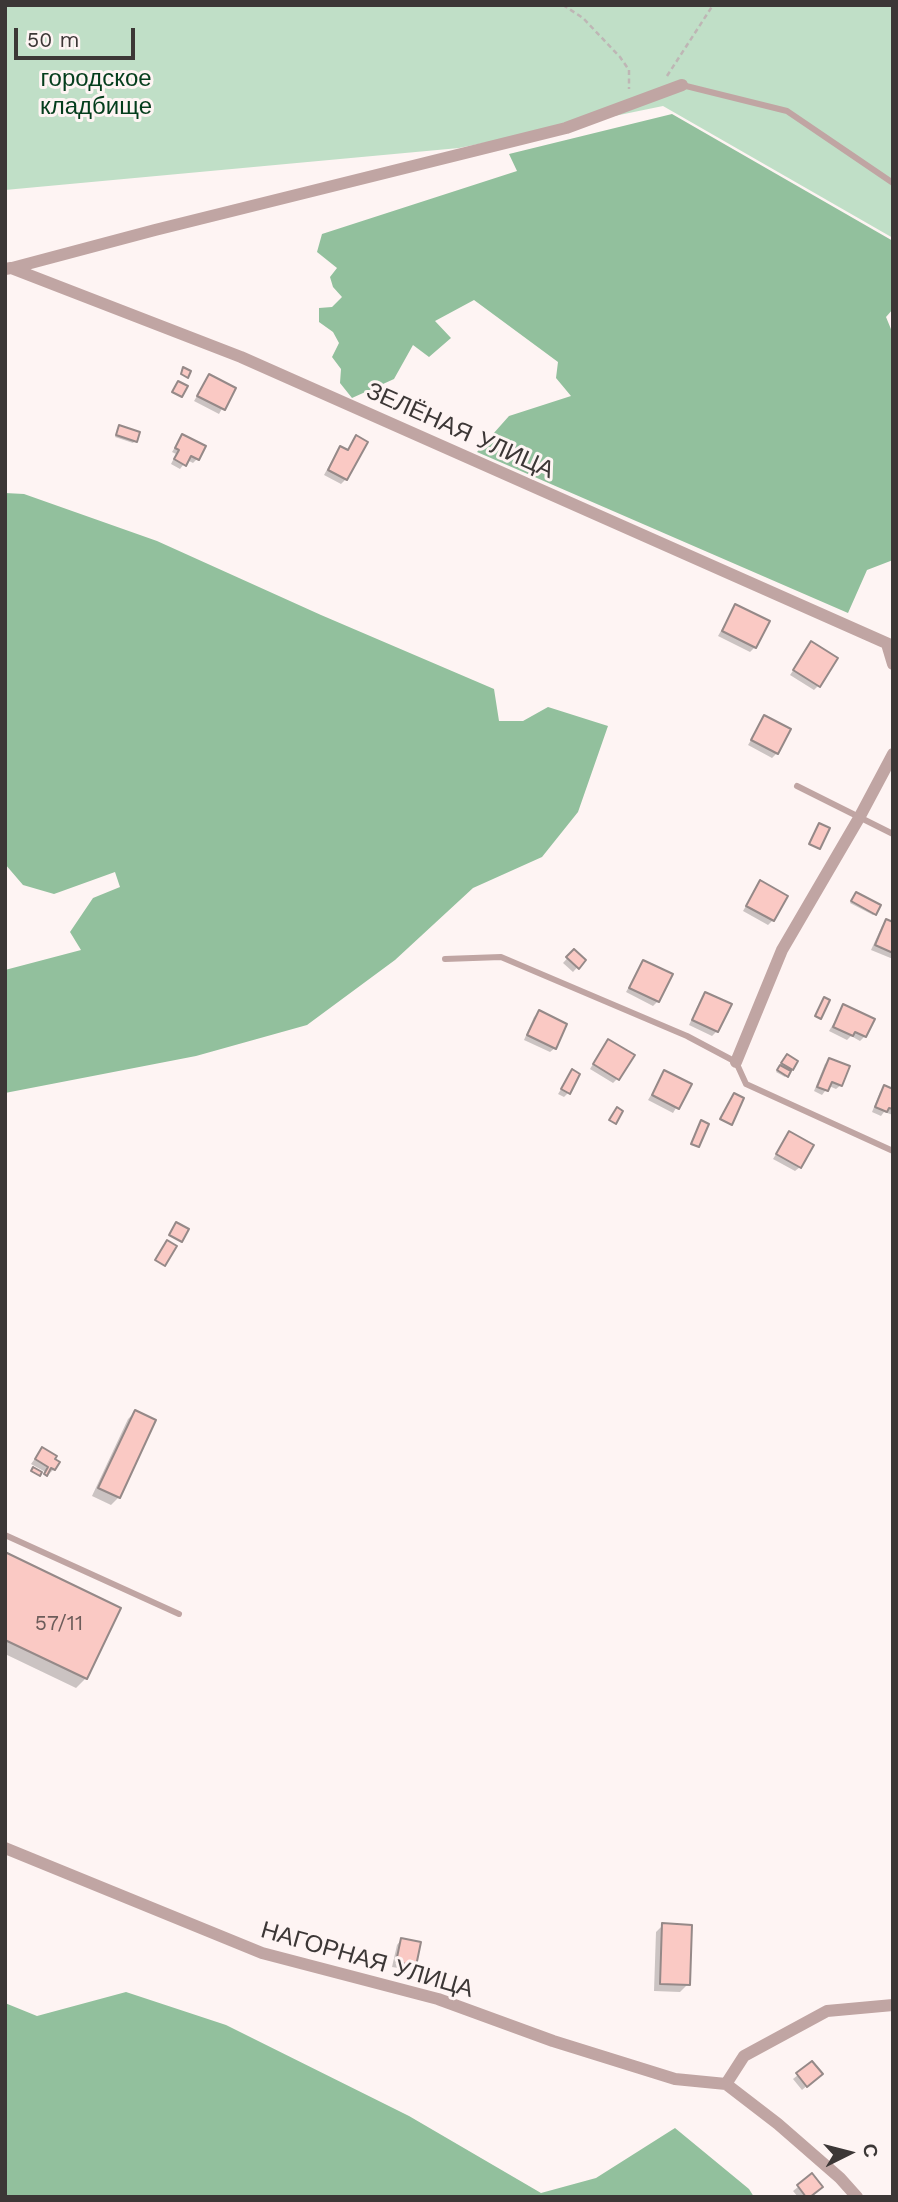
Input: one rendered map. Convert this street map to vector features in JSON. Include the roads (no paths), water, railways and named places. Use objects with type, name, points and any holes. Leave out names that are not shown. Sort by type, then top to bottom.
[{"type":"street","points":[[8,269],[566,128],[682,85]]},
{"type":"street","name":"ЗЕЛЁНАЯ УЛИЦА","points":[[8,269],[241,357],[890,645]]},
{"type":"street","points":[[890,645],[893,664]]},
{"type":"street","points":[[736,1062],[782,950],[893,754]]},
{"type":"street","name":"НАГОРНАЯ УЛИЦА","points":[[5,1848],[262,1953],[438,1999],[553,2041],[675,2079],[726,2084]]},
{"type":"street","points":[[857,2197],[840,2178],[778,2124],[726,2084],[744,2056],[827,2011],[893,2004]]},
{"type":"lane","points":[[682,85],[787,111],[893,183]]},
{"type":"lane","points":[[797,786],[893,834]]},
{"type":"lane","points":[[445,959],[501,957],[687,1036],[736,1062],[746,1084],[893,1151]]},
{"type":"lane","points":[[5,1535],[179,1614]]},
{"type":"park label","name":"городское кладбище","points":[[96,93]]}]
